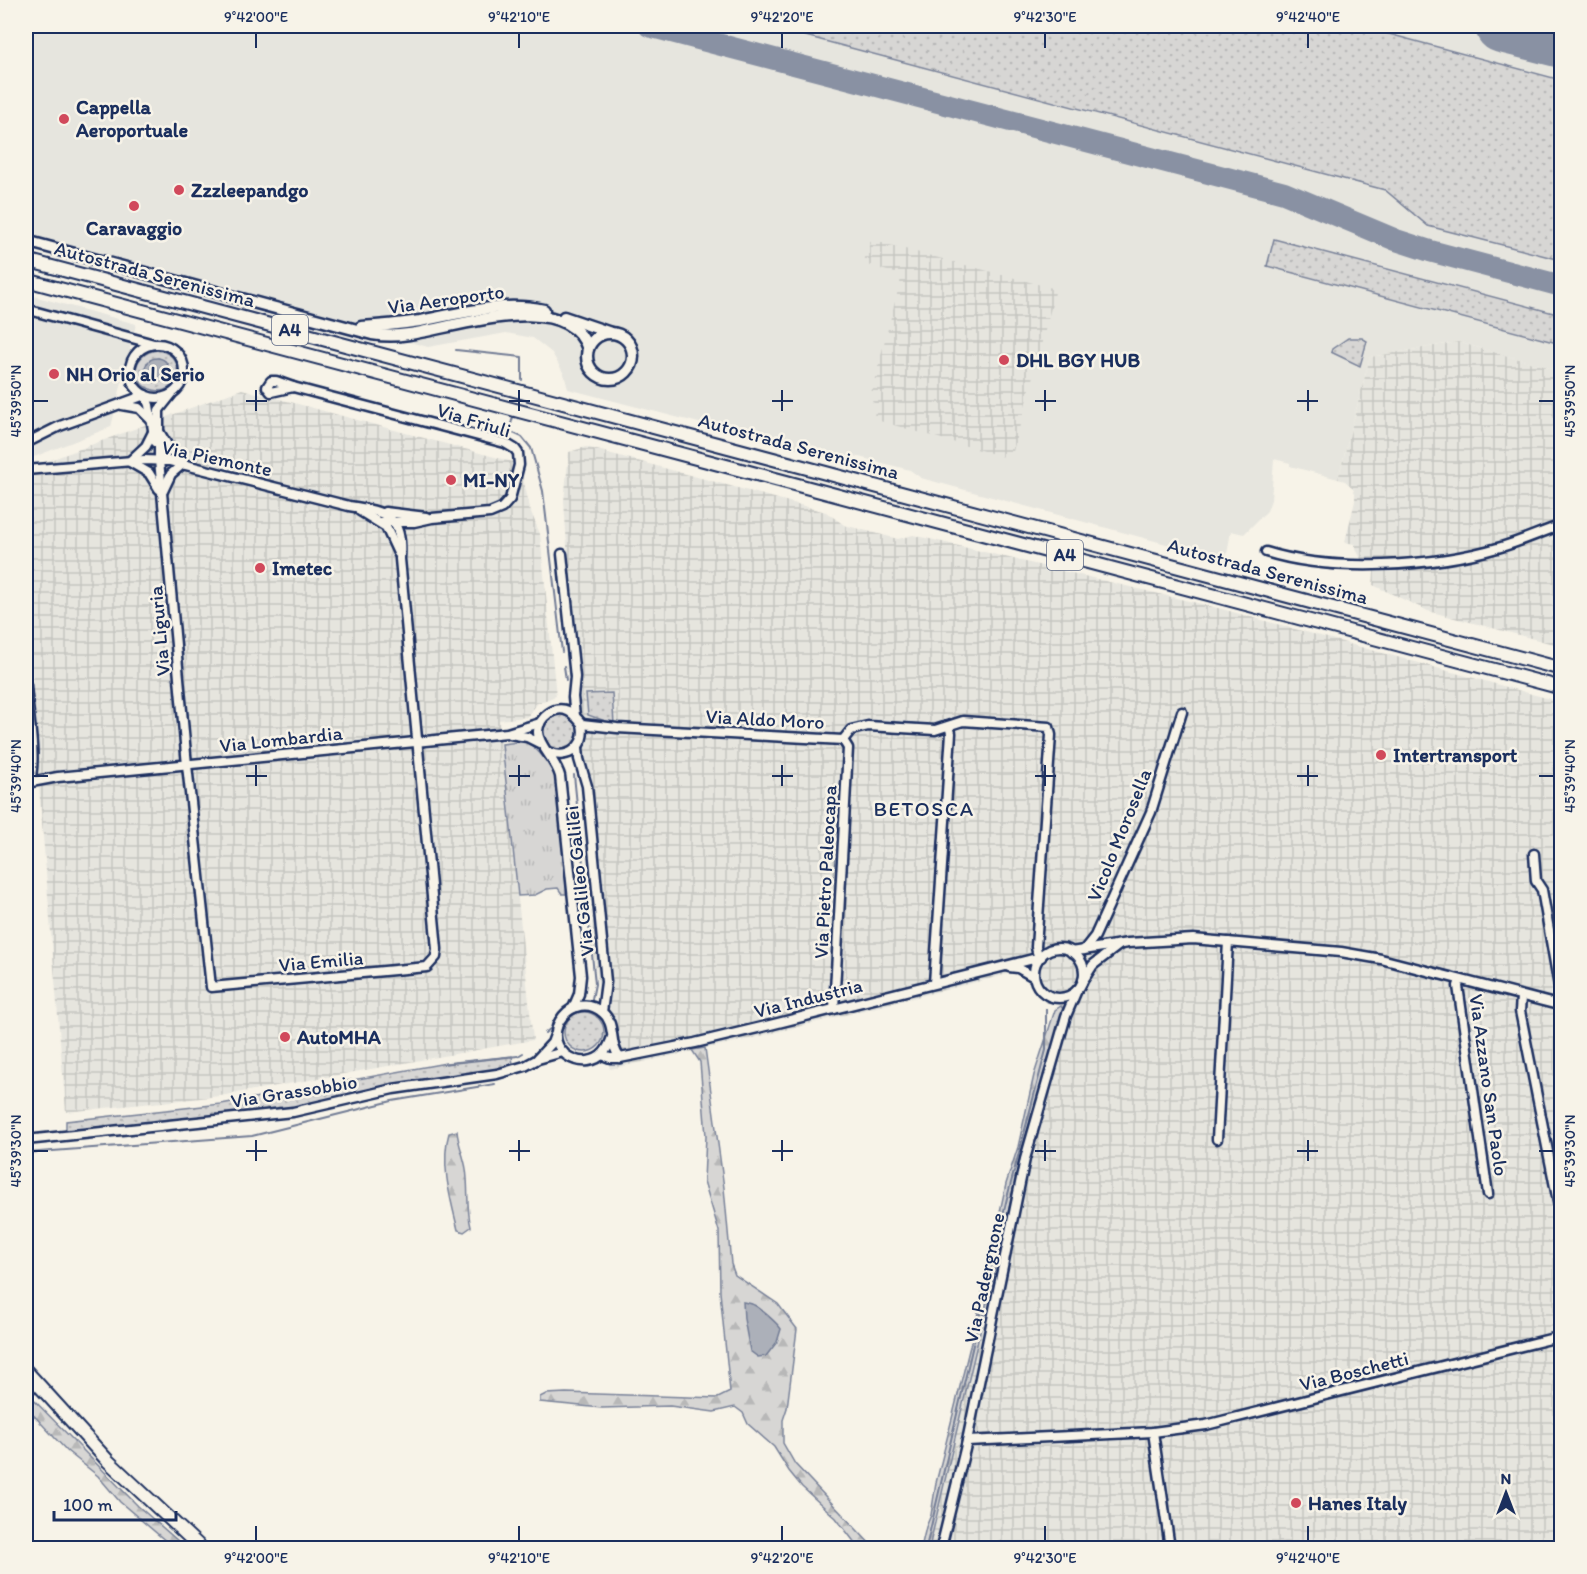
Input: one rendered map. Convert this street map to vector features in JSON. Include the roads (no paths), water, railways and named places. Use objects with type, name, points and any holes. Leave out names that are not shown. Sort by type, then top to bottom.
[{"type":"highway","name":"Autostrada Serenissima","points":[[26,260],[1562,669]]},
{"type":"highway","name":"Autostrada Serenissima","points":[[26,280],[1562,688]]},
{"type":"highway","points":[[26,1362],[43,1391]]},
{"type":"highway","points":[[26,1371],[108,1461],[201,1548]]},
{"type":"highway","points":[[26,1376],[43,1391]]},
{"type":"main road","name":"Via Aeroporto","points":[[26,241],[381,335],[404,335],[503,316],[529,314],[559,321],[575,328],[583,336],[588,350]]},
{"type":"main road","name":"Via Aeroporto","points":[[354,328],[396,325],[469,311],[529,307],[611,333]]},
{"type":"main road","points":[[611,333],[619,335],[626,340],[632,350],[632,363],[622,375],[610,378],[595,373],[588,362],[588,350],[598,336],[611,333]]},
{"type":"street","points":[[26,309],[171,347],[183,363],[184,377],[181,385],[171,395],[158,398],[145,395],[134,385],[130,369],[137,352],[154,344]]},
{"type":"street","name":"Via Friuli","points":[[293,387],[506,443],[515,449],[520,459],[510,499],[502,508],[490,513],[432,518],[376,511]]},
{"type":"street","points":[[26,443],[60,426],[145,395]]},
{"type":"street","name":"Via Liguria","points":[[145,395],[156,431],[184,464]]},
{"type":"street","name":"Via Liguria","points":[[171,395],[159,410],[156,431],[187,765]]},
{"type":"street","points":[[119,405],[139,408],[152,421]]},
{"type":"street","name":"Via Liguria","points":[[156,431],[146,446],[129,462],[149,473],[162,495]]},
{"type":"street","name":"Via Piemonte","points":[[26,470],[159,460],[184,464],[376,511],[386,514],[396,523]]},
{"type":"street","points":[[162,495],[171,474],[184,464]]},
{"type":"street","name":"Via Piemonte","points":[[26,478],[39,470]]},
{"type":"street","name":"Via Piemonte","points":[[349,506],[380,522]]},
{"type":"street","name":"Via Friuli","points":[[380,522],[420,522],[432,518]]},
{"type":"street","points":[[380,522],[391,535],[400,559]]},
{"type":"street","points":[[396,523],[400,535],[400,559],[418,742]]},
{"type":"street","points":[[1266,552],[1303,560],[1346,565],[1416,561],[1483,551],[1562,525]]},
{"type":"street","points":[[562,554],[575,677],[573,697],[575,716]]},
{"type":"street","points":[[26,685],[33,762],[32,776],[27,782]]},
{"type":"street","points":[[573,697],[549,713],[540,723],[538,730],[541,744],[558,767],[560,776],[581,976],[579,994],[573,1008]]},
{"type":"street","points":[[548,752],[567,754],[580,744],[582,724],[568,711],[555,710]]},
{"type":"street","name":"Vicolo Morosella","points":[[1093,965],[1089,949],[1150,812],[1182,712]]},
{"type":"street","name":"Via Aldo Moro","points":[[582,724],[617,728],[843,740],[851,730],[868,726],[935,730],[963,721],[1048,727],[1051,735],[1036,947],[1041,957]]},
{"type":"street","name":"Via Lombardia","points":[[27,782],[58,777],[507,733],[540,723]]},
{"type":"street","points":[[934,983],[951,733],[949,726]]},
{"type":"street","name":"Via Aldo Moro","points":[[580,744],[598,730],[617,728]]},
{"type":"street","name":"Via Lombardia","points":[[507,733],[527,737],[541,744]]},
{"type":"street","name":"Via Pietro Paleocapa","points":[[834,1009],[848,748],[843,740]]},
{"type":"street","name":"Via Emilia","points":[[187,765],[211,987],[411,969],[432,964],[437,949],[418,742]]},
{"type":"street","name":"Via Galileo Galilei","points":[[580,744],[579,759],[587,786],[606,982],[602,1012]]},
{"type":"street","points":[[33,762],[39,770],[58,777]]},
{"type":"street","points":[[1534,854],[1536,881],[1542,890],[1560,992],[1559,1006]]},
{"type":"street","points":[[1052,997],[1062,998],[1077,990],[1093,965],[1116,945],[1095,936]]},
{"type":"street","name":"Via Azzano San Paolo","points":[[1071,952],[1116,945],[1193,939],[1341,952],[1381,959],[1559,1006]]},
{"type":"street","points":[[1217,1139],[1228,942]]},
{"type":"street","points":[[1034,977],[1035,966],[1041,957],[1055,949],[1071,952],[1082,964],[1083,981]]},
{"type":"street","name":"Via Industria","points":[[602,1055],[620,1058],[695,1043],[1041,957]]},
{"type":"street","points":[[1003,966],[1018,968],[1034,977],[1042,992],[1061,1003],[1066,1016]]},
{"type":"street","name":"Via Azzano San Paolo","points":[[1460,980],[1458,986],[1488,1194]]},
{"type":"street","name":"Via Padergnone","points":[[940,1548],[967,1441],[1025,1159],[1066,1016],[1077,990]]},
{"type":"street","points":[[1521,997],[1520,1011],[1562,1222]]},
{"type":"street","points":[[538,1059],[552,1043],[561,1017],[573,1008],[588,1006],[602,1012],[610,1023],[613,1047],[620,1058]]},
{"type":"street","points":[[556,1031],[559,1046],[563,1052],[576,1060],[584,1061],[594,1060],[602,1055],[609,1047],[612,1036]]},
{"type":"street","name":"Via Grassobbio","points":[[26,1140],[293,1112],[393,1089],[497,1074],[563,1052]]},
{"type":"street","name":"Via Boschetti","points":[[967,1441],[1153,1432],[1206,1425],[1562,1336]]},
{"type":"street","points":[[1153,1432],[1170,1548]]},
{"type":"waterway","points":[[456,350],[522,357],[522,380]]},
{"type":"waterway","points":[[511,424],[513,417]]},
{"type":"waterway","points":[[509,431],[522,437],[531,448],[543,491],[562,652]]},
{"type":"waterway","points":[[564,666],[566,680]]},
{"type":"waterway","points":[[574,775],[595,984],[592,999]]},
{"type":"waterway","points":[[926,1548],[1007,1198],[1046,1050],[1046,1009]]},
{"type":"waterway","points":[[545,1033],[551,1028]]},
{"type":"waterway","points":[[443,1064],[518,1056],[523,1053]]},
{"type":"waterway","points":[[26,1153],[252,1136],[392,1101],[495,1084]]},
{"type":"place","name":"Cappella Aeroportuale","points":[[64,119]]},
{"type":"place","name":"Zzzleepandgo","points":[[179,190]]},
{"type":"place","name":"Caravaggio","points":[[134,206]]},
{"type":"place","name":"DHL BGY HUB","points":[[1004,360]]},
{"type":"place","name":"NH Orio al Serio","points":[[54,374]]},
{"type":"place","name":"MI-NY","points":[[451,480]]},
{"type":"place","name":"Imetec","points":[[260,568]]},
{"type":"place","name":"Intertransport","points":[[1381,755]]},
{"type":"place","name":"AutoMHA","points":[[285,1037]]},
{"type":"place","name":"Hanes Italy","points":[[1296,1503]]},
{"type":"district","name":"BETOSCA","points":[[924,808]]}]
